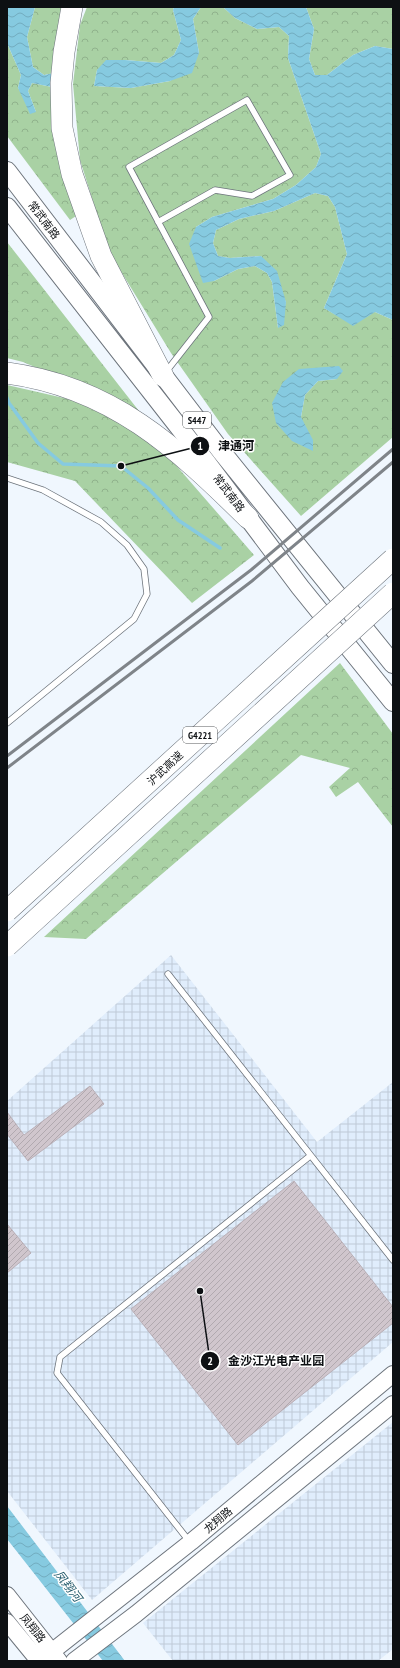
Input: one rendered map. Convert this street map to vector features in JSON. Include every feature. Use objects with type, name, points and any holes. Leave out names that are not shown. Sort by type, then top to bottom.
[{"type":"highway","points":[[72,7],[64,52],[61,83],[62,128],[72,174],[101,256],[163,376]]},
{"type":"highway","points":[[7,373],[28,376],[79,391],[98,399],[134,420],[174,448],[193,464],[248,518]]},
{"type":"highway","name":"沪武高速","points":[[7,911],[393,559]]},
{"type":"highway","name":"G4221","points":[[7,946],[393,594]]},
{"type":"main road","name":"常武南路","points":[[7,171],[163,376],[393,664]]},
{"type":"main road","name":"常武南路","points":[[7,207],[207,462],[300,587],[393,702]]},
{"type":"street","name":"龙翔路","points":[[48,1659],[98,1615],[191,1542],[393,1374]]},
{"type":"street","name":"龙翔路","points":[[78,1658],[110,1634],[393,1404]]},
{"type":"street","name":"凤翔路","points":[[7,1595],[48,1659]]},
{"type":"street","name":"凤翔路","points":[[7,1622],[48,1659]]},
{"type":"lane","points":[[158,222],[215,190],[252,196],[290,175],[247,100],[129,167],[158,222],[209,317],[163,376]]},
{"type":"lane","points":[[7,478],[43,490],[101,522],[127,545],[144,569],[147,594],[134,619],[7,723]]},
{"type":"lane","points":[[168,974],[393,1260]]},
{"type":"lane","points":[[191,1542],[57,1373],[60,1357],[310,1156]]},
{"type":"shaded area","points":[[171,955],[317,1142],[393,1082],[393,1342],[92,1600],[7,1491],[7,1101]]},
{"type":"shaded area","points":[[393,1422],[393,1649],[378,1661],[173,1661],[143,1623]]},
{"type":"green space","points":[[35,7],[66,7],[54,73],[44,75],[33,67],[27,37]]},
{"type":"green space","points":[[87,7],[174,7],[173,10],[181,40],[174,55],[161,63],[125,60],[97,70],[94,86],[131,88],[170,81],[199,53],[193,19],[201,7],[223,7],[235,18],[257,29],[279,27],[289,36],[288,58],[321,154],[316,167],[296,185],[273,199],[212,217],[196,227],[214,281],[238,269],[255,266],[267,273],[272,282],[278,328],[286,302],[261,256],[230,258],[218,256],[213,243],[216,230],[239,219],[274,211],[315,193],[328,196],[335,207],[347,254],[324,308],[336,315],[375,312],[393,320],[393,437],[301,516],[228,434],[171,353],[109,252],[80,160],[73,84],[80,25]],"holes":[[[299,369],[337,379],[318,381],[305,395],[301,417]]]},
{"type":"green space","points":[[306,7],[393,7],[393,49],[375,46],[353,55],[327,75],[315,75],[309,59],[314,29]]},
{"type":"green space","points":[[7,43],[21,75],[18,88],[36,112],[28,91],[32,83],[52,87],[79,214],[70,220],[7,136]]},
{"type":"green space","points":[[7,242],[139,411],[23,362],[7,358]]},
{"type":"green space","points":[[7,385],[90,404],[161,448],[254,555],[192,603],[75,481],[7,462]]},
{"type":"green space","points":[[340,663],[393,734],[393,827],[358,782],[336,797],[329,787],[350,768],[301,755],[86,939],[44,937]]},
{"type":"water","points":[[7,7],[35,7],[27,37],[33,67],[44,75],[54,73],[52,87],[32,83],[28,91],[36,112],[30,114],[18,88],[21,75],[7,43]]},
{"type":"water","points":[[174,7],[201,7],[193,19],[199,53],[192,73],[170,81],[131,88],[94,86],[97,70],[106,60],[161,63],[174,55],[181,40],[173,10]]},
{"type":"water","points":[[223,7],[306,7],[314,29],[309,59],[315,75],[327,75],[353,55],[375,46],[393,49],[393,320],[375,312],[353,326],[324,308],[347,254],[335,207],[328,196],[315,193],[274,211],[239,219],[216,230],[213,243],[218,256],[230,258],[261,256],[277,271],[286,302],[284,325],[278,328],[272,282],[267,273],[255,266],[238,269],[214,281],[203,283],[189,244],[196,227],[212,217],[273,199],[296,185],[316,167],[321,154],[288,58],[289,36],[279,27],[257,29],[235,18]]},
{"type":"water","points":[[339,366],[343,371],[337,379],[318,381],[305,395],[301,417],[313,440],[313,451],[292,441],[276,423],[272,403],[283,382],[299,369]]},
{"type":"water","points":[[7,1506],[125,1661],[103,1661],[7,1539]]},
{"type":"building","points":[[90,1086],[104,1104],[28,1161],[7,1134],[7,1112],[24,1135]]},
{"type":"building","points":[[294,1181],[393,1307],[393,1323],[238,1445],[131,1309]]},
{"type":"building","points":[[7,1224],[31,1253],[7,1273]]},
{"type":"waterway","points":[[7,398],[38,443],[63,464],[121,466],[148,488],[178,520],[220,548]]},
{"type":"railway","points":[[7,756],[251,570],[393,449]]},
{"type":"railway","points":[[7,768],[252,581],[393,462]]},
{"type":"place","name":"津通河","points":[[121,466]]},
{"type":"place","name":"金沙江光电产业园","points":[[200,1291]]},
{"type":"water label","name":"凤翔河","points":[[68,1586]]}]
